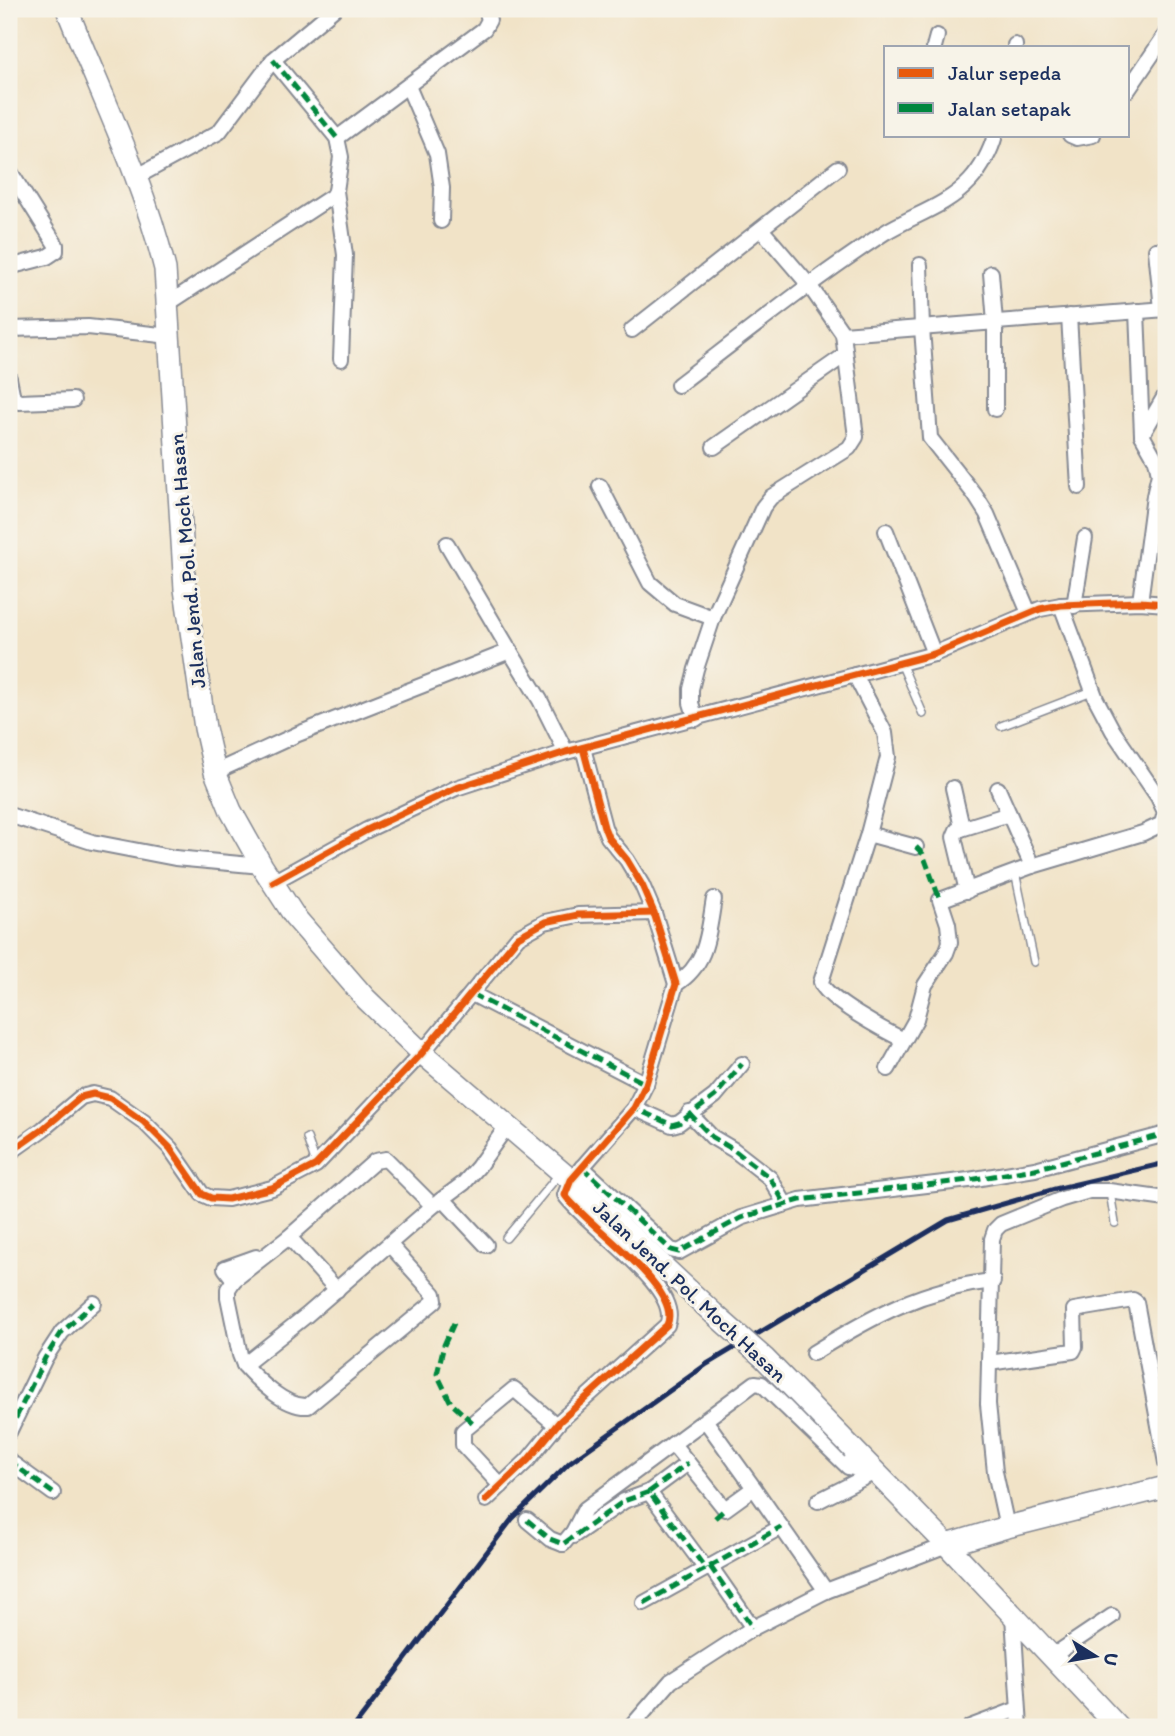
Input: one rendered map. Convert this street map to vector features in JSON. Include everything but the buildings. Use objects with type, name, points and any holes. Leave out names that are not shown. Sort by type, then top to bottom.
[{"type":"main road","name":"Jalan Jend. Pol. Moch Hasan","points":[[67,9],[136,177],[158,239],[165,269],[185,589],[199,696],[215,772],[231,811],[267,874],[295,917],[366,999],[422,1053],[507,1126],[571,1173],[713,1313],[764,1358],[862,1462],[947,1545],[1118,1727]]},
{"type":"main road","points":[[947,1545],[1166,1487]]},
{"type":"street","points":[[136,177],[219,132],[273,60],[334,9]]},
{"type":"street","points":[[337,138],[484,29],[489,20],[486,9]]},
{"type":"street","points":[[1130,87],[1166,34]]},
{"type":"street","points":[[273,60],[337,138],[341,157],[336,191],[345,256],[341,359]]},
{"type":"street","points":[[408,86],[437,154],[442,188],[441,221]]},
{"type":"street","points":[[678,385],[808,285],[896,226],[947,199],[969,182],[982,164],[995,136]]},
{"type":"street","points":[[632,330],[838,168]]},
{"type":"street","points":[[9,170],[56,245],[56,251],[47,257],[9,267]]},
{"type":"street","points":[[169,303],[334,195],[336,191]]},
{"type":"street","points":[[696,719],[691,702],[691,689],[713,618],[767,502],[854,443],[856,434],[842,334],[808,285],[761,229]]},
{"type":"street","points":[[842,334],[1164,309],[1156,250]]},
{"type":"street","points":[[920,265],[930,438],[987,514],[1029,612]]},
{"type":"street","points":[[991,273],[995,322],[995,409]]},
{"type":"street","points":[[1138,311],[1142,435],[1156,460],[1159,474],[1153,496],[1140,602]]},
{"type":"street","points":[[1069,316],[1079,487]]},
{"type":"street","points":[[9,329],[88,327],[170,336]]},
{"type":"street","points":[[714,447],[845,355]]},
{"type":"street","points":[[9,378],[13,398],[19,402],[73,400]]},
{"type":"street","points":[[1142,435],[1166,394]]},
{"type":"street","points":[[600,486],[650,583],[675,604],[713,618]]},
{"type":"street","points":[[886,531],[934,654]]},
{"type":"street","points":[[888,1069],[916,1019],[925,985],[950,942],[948,924],[940,900],[1032,866],[1143,833],[1159,826],[1164,819],[1162,795],[1113,731],[1092,691],[1067,606],[1085,538]]},
{"type":"street","points":[[447,544],[540,700],[566,752]]},
{"type":"street","points":[[9,816],[92,842],[267,874],[456,788],[566,752],[934,654],[1029,612],[1067,606],[1140,602],[1166,604]]},
{"type":"street","points":[[215,772],[298,734],[510,651]]},
{"type":"street","points":[[855,675],[885,733],[888,744],[886,767],[868,834],[821,982],[822,988],[856,1013],[904,1040]]},
{"type":"street","points":[[486,1500],[528,1460],[556,1425],[667,1325],[670,1315],[661,1291],[653,1280],[565,1197],[571,1173],[634,1108],[646,1084],[676,984],[654,913],[642,885],[627,860],[608,837],[604,827],[583,748]]},
{"type":"street","points":[[953,788],[961,829]]},
{"type":"street","points":[[998,789],[1032,866]]},
{"type":"street","points":[[967,891],[954,837],[957,830],[1009,814]]},
{"type":"street","points":[[868,834],[916,847]]},
{"type":"street","points":[[676,984],[690,975],[704,951],[714,899]]},
{"type":"street","points":[[9,1153],[82,1097],[93,1094],[110,1098],[144,1122],[170,1148],[202,1194],[211,1198],[228,1199],[272,1188],[316,1165],[422,1053],[519,937],[545,922],[578,915],[654,913]]},
{"type":"street","points":[[472,994],[646,1084]]},
{"type":"street","points":[[634,1108],[672,1125],[678,1124],[715,1096],[742,1063]]},
{"type":"street","points":[[690,1113],[712,1137],[770,1178],[785,1204]]},
{"type":"street","points":[[244,1365],[464,1183],[507,1126]]},
{"type":"street","points":[[571,1173],[676,1252],[683,1252],[741,1218],[800,1200],[969,1180],[1035,1169],[1166,1134]]},
{"type":"street","points":[[390,1245],[434,1294],[435,1301],[308,1406],[295,1404],[266,1388],[244,1365],[240,1355],[228,1289],[234,1280],[381,1158],[386,1159],[486,1245]]},
{"type":"street","points":[[1007,1527],[990,1437],[989,1363],[992,1239],[995,1230],[1001,1224],[1081,1193],[1109,1191],[1166,1199]]},
{"type":"street","points":[[289,1237],[337,1290]]},
{"type":"street","points":[[813,1353],[860,1324],[922,1296],[966,1284],[993,1282]]},
{"type":"street","points":[[989,1363],[1073,1351],[1074,1310],[1133,1300],[1136,1302],[1147,1353],[1166,1463]]},
{"type":"street","points":[[9,1432],[45,1357],[62,1332],[94,1303]]},
{"type":"street","points":[[563,1544],[585,1509],[755,1383],[762,1384],[848,1467],[862,1462]]},
{"type":"street","points":[[501,1486],[463,1445],[463,1431],[514,1389],[556,1425]]},
{"type":"street","points":[[705,1420],[826,1591]]},
{"type":"street","points":[[673,1444],[720,1513],[754,1488]]},
{"type":"street","points":[[9,1461],[52,1493]]},
{"type":"street","points":[[817,1501],[862,1462]]},
{"type":"street","points":[[527,1520],[550,1539],[563,1544],[624,1501],[649,1492],[688,1463]]},
{"type":"street","points":[[649,1492],[753,1628]]},
{"type":"street","points":[[644,1603],[781,1527]]},
{"type":"street","points":[[631,1727],[671,1681],[753,1628],[826,1591],[947,1545]]},
{"type":"street","points":[[1013,1616],[1020,1727]]},
{"type":"street","points":[[1051,1657],[1112,1616]]},
{"type":"street","points":[[970,1727],[1018,1709]]},
{"type":"lane","points":[[901,663],[923,714]]},
{"type":"lane","points":[[1001,726],[1092,691]]},
{"type":"lane","points":[[1015,872],[1034,962]]},
{"type":"lane","points":[[307,1138],[316,1165]]},
{"type":"lane","points":[[506,1238],[571,1173]]},
{"type":"lane","points":[[1109,1191],[1115,1223]]},
{"type":"railway","points":[[354,1727],[512,1519],[570,1462],[707,1364],[948,1220],[1055,1189],[1166,1163]]},
{"type":"marked path","points":[[273,60],[337,138]]},
{"type":"marked path","points":[[916,847],[923,854],[940,900]]},
{"type":"marked path","points":[[472,994],[646,1084]]},
{"type":"marked path","points":[[631,1111],[634,1108],[672,1125],[679,1123],[715,1096],[742,1064]]},
{"type":"marked path","points":[[689,1113],[712,1137],[770,1178],[785,1204]]},
{"type":"marked path","points":[[582,1167],[671,1250],[679,1252],[741,1218],[800,1200],[969,1180],[1035,1169],[1166,1134]]},
{"type":"marked path","points":[[9,1432],[45,1358],[62,1332],[94,1303]]},
{"type":"marked path","points":[[454,1323],[444,1345],[437,1374],[451,1403],[473,1423]]},
{"type":"marked path","points":[[9,1461],[53,1493]]},
{"type":"marked path","points":[[649,1492],[688,1463]]},
{"type":"marked path","points":[[527,1520],[550,1539],[563,1544],[624,1501],[649,1492],[706,1569]]},
{"type":"marked path","points":[[715,1518],[725,1509]]},
{"type":"marked path","points":[[644,1603],[781,1527]]},
{"type":"marked path","points":[[710,1566],[753,1628]]},
{"type":"cycle path","points":[[273,882],[367,830],[456,788],[566,752],[934,654],[1040,609],[1061,605],[1140,602],[1166,604]]},
{"type":"cycle path","points":[[486,1500],[528,1460],[560,1421],[667,1325],[668,1310],[661,1293],[647,1275],[565,1195],[571,1180],[634,1108],[646,1084],[676,984],[654,913],[642,885],[627,860],[608,837],[604,827],[583,748]]},
{"type":"cycle path","points":[[9,1153],[81,1097],[93,1094],[110,1098],[144,1122],[170,1148],[202,1194],[211,1198],[228,1199],[272,1188],[316,1165],[422,1053],[518,937],[545,922],[578,915],[654,913]]}]
